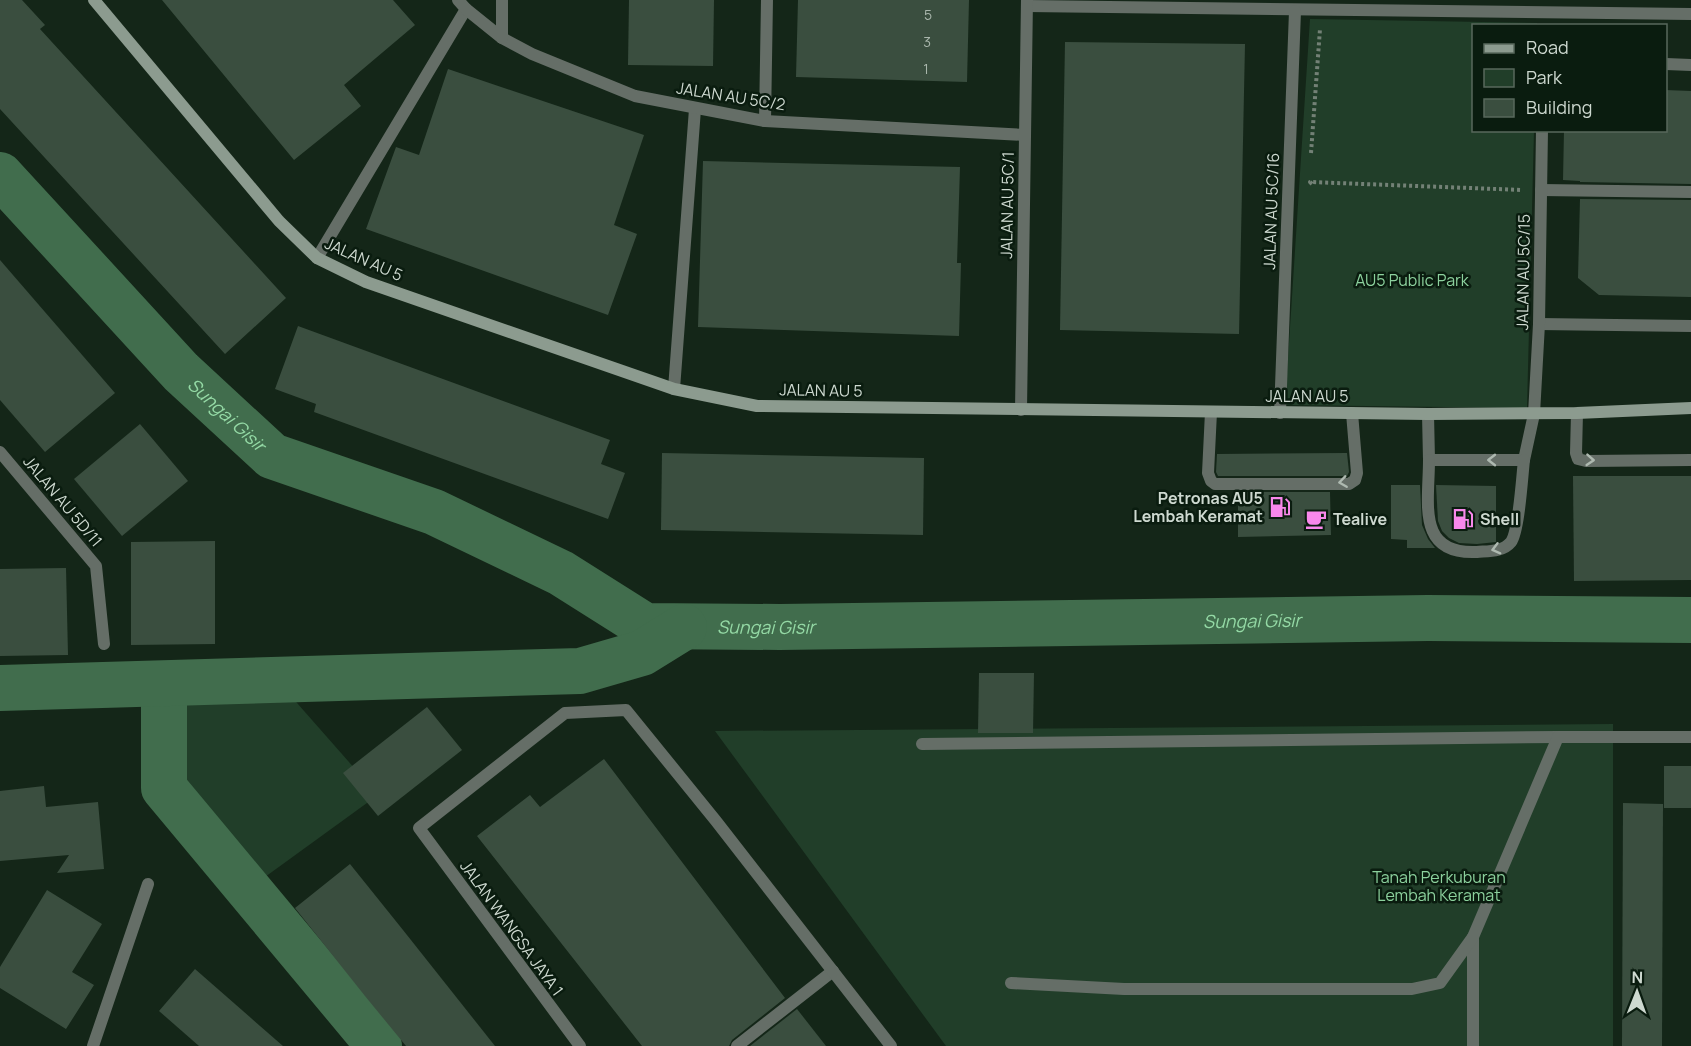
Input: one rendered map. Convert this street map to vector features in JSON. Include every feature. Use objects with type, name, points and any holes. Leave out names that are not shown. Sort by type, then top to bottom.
[{"type":"main road","name":"JALAN AU 5","points":[[94,0],[279,221],[317,258],[366,282],[674,389],[757,406],[1428,414],[1534,414],[1691,408]]},
{"type":"street","points":[[502,0],[502,38]]},
{"type":"street","points":[[765,121],[766,0]]},
{"type":"street","points":[[1027,3],[1295,10],[1476,6],[1544,20],[1691,14]]},
{"type":"street","name":"JALAN AU 5C/1","points":[[1021,410],[1027,3]]},
{"type":"street","points":[[317,258],[461,5]]},
{"type":"street","name":"JALAN AU 5C/2","points":[[461,5],[502,38],[532,54],[635,96],[765,121],[1025,135]]},
{"type":"street","name":"JALAN AU 5C/16","points":[[1280,413],[1295,10]]},
{"type":"street","points":[[1667,64],[1691,65]]},
{"type":"street","points":[[674,389],[695,109]]},
{"type":"street","name":"JALAN AU 5C/15","points":[[1429,460],[1429,528],[1437,539],[1447,547],[1460,552],[1498,551],[1511,543],[1518,524],[1524,460],[1534,414],[1539,324],[1542,132]]},
{"type":"street","points":[[1541,190],[1691,192]]},
{"type":"street","points":[[1539,324],[1691,326]]},
{"type":"street","points":[[1211,412],[1208,473],[1211,482],[1215,484],[1349,484],[1355,480],[1357,473],[1352,413]]},
{"type":"street","points":[[1577,413],[1576,453],[1578,459],[1586,461],[1691,460]]},
{"type":"street","points":[[1428,414],[1429,460],[1524,460]]},
{"type":"street","name":"JALAN AU 5D/11","points":[[1,455],[96,566],[104,644]]},
{"type":"street","name":"JALAN WANGSA JAYA 1","points":[[580,1046],[418,828],[565,713],[626,710],[717,821],[833,971]]},
{"type":"street","points":[[1011,983],[1124,989],[1412,989],[1440,983],[1473,937],[1558,737]]},
{"type":"street","points":[[922,744],[1691,737]]},
{"type":"street","points":[[93,1046],[148,884]]},
{"type":"street","points":[[1473,937],[1473,1046]]},
{"type":"street","points":[[737,1046],[833,971],[891,1046]]},
{"type":"path","points":[[1311,158],[1320,29],[1331,29]]},
{"type":"path","points":[[1308,193],[1310,182],[1527,190]]},
{"type":"green space","name":"AU5 Public Park","points":[[1310,19],[1537,23],[1472,24],[1472,132],[1534,132],[1527,408],[1285,405]]},
{"type":"green space","points":[[290,695],[378,795],[265,877],[187,780],[183,698]]},
{"type":"green space","name":"Tanah Perkuburan Lembah Keramat","points":[[1613,724],[1613,1046],[946,1046],[715,731]]},
{"type":"building","points":[[0,0],[22,0],[45,25],[40,29],[286,298],[225,354],[0,109]]},
{"type":"building","points":[[162,0],[393,0],[415,25],[344,85],[361,106],[294,160]]},
{"type":"building","points":[[629,0],[714,0],[713,66],[628,65]]},
{"type":"building","points":[[798,0],[969,0],[967,82],[796,77]]},
{"type":"building","points":[[1065,42],[1245,44],[1239,334],[1060,330]]},
{"type":"building","points":[[448,69],[644,135],[614,225],[637,234],[608,315],[366,229],[396,147],[419,155]]},
{"type":"building","points":[[1667,90],[1691,91],[1691,184],[1563,180],[1564,132],[1667,132]]},
{"type":"building","points":[[703,161],[960,167],[957,263],[961,263],[959,336],[698,327]]},
{"type":"building","points":[[1580,199],[1691,200],[1691,297],[1599,295],[1578,278]]},
{"type":"building","points":[[0,260],[115,393],[45,452],[0,400]]},
{"type":"building","points":[[298,326],[610,440],[601,464],[625,473],[608,519],[314,412],[316,404],[275,389]]},
{"type":"building","points":[[140,424],[188,481],[122,536],[74,479]]},
{"type":"building","points":[[662,453],[924,458],[923,535],[661,530]]},
{"type":"building","points":[[1347,453],[1349,472],[1347,476],[1218,476],[1216,472],[1217,454]]},
{"type":"building","points":[[1573,476],[1691,476],[1691,580],[1574,581]]},
{"type":"building","points":[[1391,485],[1420,485],[1422,525],[1435,548],[1407,548],[1407,540],[1391,539]]},
{"type":"building","points":[[1436,485],[1496,486],[1496,542],[1459,543],[1449,538],[1442,531],[1438,521]]},
{"type":"building","points":[[1238,492],[1330,492],[1331,535],[1238,537]]},
{"type":"building","points":[[215,541],[215,644],[131,645],[131,542]]},
{"type":"building","points":[[66,568],[68,655],[0,656],[0,569]]},
{"type":"building","points":[[979,673],[1034,673],[1033,733],[978,733]]},
{"type":"building","points":[[427,707],[462,750],[378,816],[343,773]]},
{"type":"building","points":[[604,759],[785,998],[732,1040],[729,1046],[642,1046],[477,836],[530,795],[540,807]]},
{"type":"building","points":[[1664,766],[1691,766],[1691,808],[1664,808]]},
{"type":"building","points":[[44,786],[46,807],[98,802],[104,869],[57,873],[69,855],[0,861],[0,791]]},
{"type":"building","points":[[1623,803],[1663,804],[1662,1046],[1622,1046]]},
{"type":"building","points":[[350,864],[495,1046],[406,1046],[365,996],[295,908]]},
{"type":"building","points":[[47,890],[102,924],[72,972],[94,985],[66,1029],[0,988],[0,967]]},
{"type":"building","points":[[195,969],[283,1046],[199,1046],[159,1011]]},
{"type":"building","points":[[797,1009],[826,1046],[750,1046]]},
{"type":"waterway","name":"Sungai Gisir","points":[[0,175],[181,372],[272,456],[434,512],[561,573],[645,626],[780,627],[1428,618],[1691,620]]},
{"type":"waterway","points":[[0,688],[580,671],[642,653],[684,627]]},
{"type":"waterway","points":[[164,684],[164,788],[379,1046]]},
{"type":"place","name":"Petronas AU5 Lembah Keramat","points":[[1280,507]]},
{"type":"place","name":"Tealive","points":[[1316,519]]},
{"type":"place","name":"Shell","points":[[1463,519]]}]
